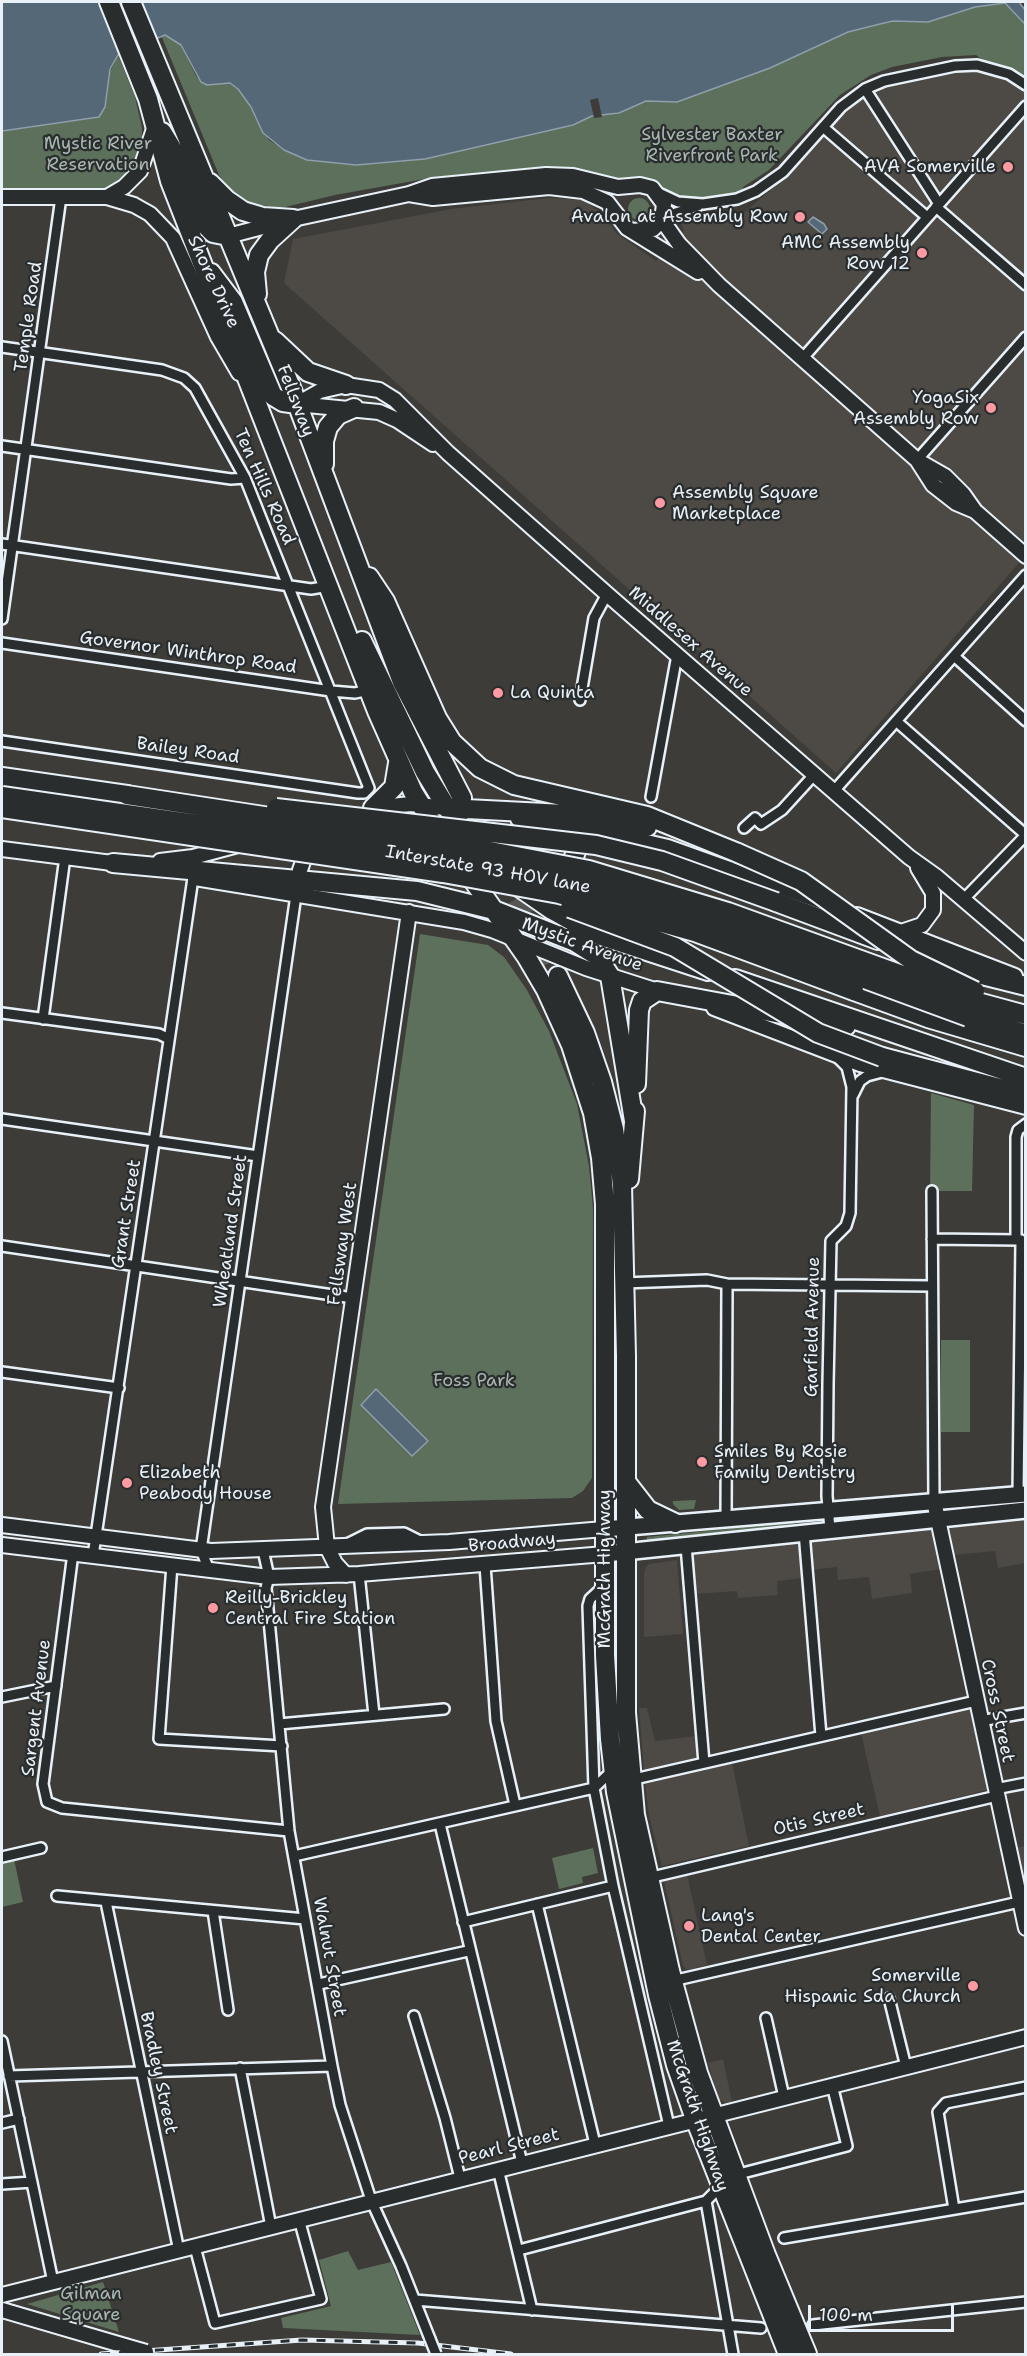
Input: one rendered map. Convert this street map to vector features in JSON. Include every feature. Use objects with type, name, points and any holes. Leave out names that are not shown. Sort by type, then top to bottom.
[{"type":"highway","name":"Fellsway","points":[[109,2],[135,66],[154,121],[167,172],[203,266],[276,447],[369,690],[398,761],[420,804]]},
{"type":"highway","name":"Fellsway","points":[[131,2],[297,404],[406,690],[462,798]]},
{"type":"highway","points":[[154,121],[173,150],[204,224],[213,233],[228,236]]},
{"type":"highway","points":[[201,170],[219,193],[243,211],[262,217],[292,219]]},
{"type":"highway","points":[[259,311],[255,281],[256,263],[264,247],[292,219]]},
{"type":"highway","points":[[228,236],[211,246],[203,266],[223,286],[233,302],[273,396],[283,402],[297,404]]},
{"type":"highway","points":[[268,333],[308,372],[346,385]]},
{"type":"highway","points":[[276,447],[276,423],[282,414],[297,404]]},
{"type":"highway","points":[[324,478],[324,441],[328,427],[338,415],[354,408]]},
{"type":"highway","points":[[352,551],[385,601],[437,718],[452,742],[470,760],[491,775],[514,785],[628,810],[738,853],[801,882],[911,960],[971,1010],[1026,1047]]},
{"type":"highway","points":[[329,586],[360,637],[417,757],[447,808],[479,848],[508,878],[573,923],[638,950],[771,990],[1026,1078]]},
{"type":"highway","points":[[373,808],[394,787],[398,761]]},
{"type":"highway","points":[[2,777],[485,850],[589,870],[728,912],[971,1010]]},
{"type":"highway","name":"Interstate 93 HOV lane","points":[[2,796],[445,860],[579,884],[699,918],[971,1010],[1026,1034]]},
{"type":"highway","name":"McGrath Highway","points":[[420,804],[494,909],[557,1012],[577,1061],[592,1113],[605,1193],[604,1554],[607,1689],[613,1770],[658,1995],[674,2057],[703,2117],[728,2181],[788,2355]]},
{"type":"highway","points":[[2,808],[488,881],[559,894],[663,921],[971,1010],[1026,1014]]},
{"type":"highway","points":[[212,809],[286,808],[596,845],[673,865],[944,964],[1026,986]]},
{"type":"highway","points":[[447,808],[602,818],[675,834],[738,853]]},
{"type":"highway","points":[[573,923],[564,907],[566,875],[578,846],[586,837],[597,831]]},
{"type":"highway","points":[[113,863],[297,887],[417,891],[494,909],[534,923],[588,949],[601,961],[609,976],[634,1121]]},
{"type":"highway","points":[[488,881],[668,943],[706,963],[818,1033],[884,1064],[1026,1095]]},
{"type":"highway","name":"McGrath Highway","points":[[558,976],[585,1033],[606,1094],[618,1151],[624,1212],[627,1483],[626,1713],[630,1780],[648,1878],[690,2048],[703,2117]]},
{"type":"highway","points":[[624,1212],[634,1121],[639,1010],[642,1001],[657,991],[909,1038]]},
{"type":"highway","points":[[974,1060],[1026,1071]]},
{"type":"highway","points":[[627,1483],[648,1510],[675,1523]]},
{"type":"highway","name":"McGrath Highway","points":[[728,2181],[807,2355]]},
{"type":"main road","points":[[107,197],[124,187],[140,171],[154,121]]},
{"type":"main road","points":[[228,236],[292,219],[409,195],[447,183],[546,175],[573,176],[618,187],[646,186],[657,192],[664,204],[663,218],[679,244],[719,285],[917,460],[945,476],[963,494],[975,511],[1026,556]]},
{"type":"main road","points":[[409,195],[433,198],[549,187],[573,188],[600,198],[618,216],[621,223],[719,285]]},
{"type":"main road","points":[[618,216],[618,202],[627,190],[633,187]]},
{"type":"main road","name":"Shore Drive","points":[[2,196],[107,197],[139,207],[155,218],[170,232],[218,337],[261,411]]},
{"type":"main road","points":[[633,231],[653,230],[663,218]]},
{"type":"main road","name":"Middlesex Avenue","points":[[297,404],[320,391],[346,385],[368,387],[387,394],[413,415],[448,453],[833,792],[1026,953]]},
{"type":"main road","name":"Middlesex Avenue","points":[[297,404],[354,408],[389,416],[448,453]]},
{"type":"main road","name":"Mystic Avenue","points":[[113,863],[193,857],[373,808],[420,804],[597,831],[694,854],[1026,980]]},
{"type":"main road","points":[[297,887],[310,843],[336,818]]},
{"type":"main road","name":"Mystic Avenue","points":[[2,849],[113,863],[193,878],[297,887],[478,926],[586,968],[722,1011],[833,1055],[884,1064],[1026,1107]]},
{"type":"main road","name":"Middlesex Avenue","points":[[901,932],[922,925],[933,909],[934,901],[928,883],[909,857]]},
{"type":"main road","name":"Fellsway West","points":[[353,1574],[335,1563],[334,1547],[323,1507],[409,912]]},
{"type":"main road","name":"Broadway","points":[[2,1525],[201,1550],[263,1550],[424,1543],[1022,1494]]},
{"type":"main road","name":"Cross Street","points":[[934,1502],[1026,1928]]},
{"type":"main road","name":"Broadway","points":[[2,1545],[269,1577],[485,1565],[1026,1510]]},
{"type":"main road","points":[[137,1560],[139,1542]]},
{"type":"main road","name":"Pearl Street","points":[[2,2295],[371,2200],[1026,2037]]},
{"type":"main road","points":[[2,2310],[155,2355]]},
{"type":"street","points":[[663,218],[703,204],[737,199],[766,186],[783,172],[841,106],[865,89],[894,78],[966,65],[999,70],[1026,85]]},
{"type":"street","points":[[865,89],[938,206],[1026,285]]},
{"type":"street","points":[[802,359],[1026,106]]},
{"type":"street","points":[[823,127],[927,217]]},
{"type":"street","points":[[657,192],[678,202],[703,204]]},
{"type":"street","name":"Temple Road","points":[[2,619],[61,196]]},
{"type":"street","points":[[917,460],[1026,337]]},
{"type":"street","name":"Ten Hills Road","points":[[2,347],[162,370],[184,378],[200,394],[245,478],[366,777],[368,790]]},
{"type":"street","points":[[2,446],[231,479],[245,478]]},
{"type":"street","points":[[2,544],[311,589],[329,586]]},
{"type":"street","points":[[833,792],[1026,575]]},
{"type":"street","points":[[580,700],[594,618],[607,594]]},
{"type":"street","name":"Governor Winthrop Road","points":[[2,643],[331,691],[355,693],[369,690]]},
{"type":"street","points":[[651,797],[678,655]]},
{"type":"street","points":[[954,656],[1026,721]]},
{"type":"street","points":[[896,721],[1026,835],[963,900]]},
{"type":"street","name":"Bailey Road","points":[[2,741],[358,793],[368,790]]},
{"type":"street","points":[[761,824],[782,810],[814,775]]},
{"type":"street","points":[[744,828],[755,818],[770,832]]},
{"type":"street","points":[[43,1019],[65,857]]},
{"type":"street","name":"Grant Street","points":[[93,1556],[193,878]]},
{"type":"street","name":"Wheatland Street","points":[[201,1550],[297,887]]},
{"type":"street","points":[[2,1013],[159,1034],[169,1039]]},
{"type":"street","name":"Garfield Avenue","points":[[830,1529],[828,1509],[831,1241],[846,1226],[850,1214],[852,1097],[847,1067],[833,1055]]},
{"type":"street","points":[[852,1097],[855,1087],[884,1064]]},
{"type":"street","points":[[2,1119],[258,1156]]},
{"type":"street","points":[[1022,1494],[1021,1240],[1016,1137],[1018,1130],[1026,1124]]},
{"type":"street","points":[[932,1191],[934,1502]]},
{"type":"street","points":[[932,1239],[1021,1240]]},
{"type":"street","points":[[2,1246],[353,1298]]},
{"type":"street","points":[[606,1294],[625,1282],[707,1280],[728,1284],[931,1286]]},
{"type":"street","points":[[726,1519],[728,1284]]},
{"type":"street","points":[[2,1372],[119,1388]]},
{"type":"street","points":[[804,1532],[821,1736]]},
{"type":"street","points":[[686,1546],[704,1763]]},
{"type":"street","points":[[201,1550],[209,1570]]},
{"type":"street","name":"Walnut Street","points":[[263,1550],[269,1577],[266,1588],[289,1831],[340,2105],[371,2200],[415,2300],[436,2355]]},
{"type":"street","name":"Sargent Avenue","points":[[73,1553],[43,1784],[47,1802],[52,1806],[289,1831]]},
{"type":"street","points":[[172,1565],[159,1739],[282,1746]]},
{"type":"street","points":[[485,1565],[496,1721],[515,1805]]},
{"type":"street","points":[[353,1574],[374,1715]]},
{"type":"street","points":[[605,1585],[588,1604],[594,1788],[613,1886],[669,2126]]},
{"type":"street","points":[[2,1697],[56,1686]]},
{"type":"street","points":[[630,1780],[976,1701]]},
{"type":"street","points":[[279,1724],[444,1709]]},
{"type":"street","points":[[980,1721],[1026,1713]]},
{"type":"street","points":[[294,1857],[594,1788],[613,1770]]},
{"type":"street","name":"Otis Street","points":[[648,1878],[1026,1784]]},
{"type":"street","points":[[440,1824],[468,1951],[522,2163]]},
{"type":"street","points":[[2,1857],[41,1848]]},
{"type":"street","points":[[463,1922],[613,1886]]},
{"type":"street","points":[[57,1896],[305,1919]]},
{"type":"street","name":"Bradley Street","points":[[106,1902],[178,2251]]},
{"type":"street","points":[[672,1981],[1019,1902]]},
{"type":"street","points":[[537,1904],[595,2144]]},
{"type":"street","points":[[213,1911],[228,2010]]},
{"type":"street","points":[[319,1984],[468,1951]]},
{"type":"street","points":[[889,1998],[906,2067]]},
{"type":"street","points":[[414,2016],[445,2118],[460,2178]]},
{"type":"street","points":[[766,2018],[784,2097]]},
{"type":"street","points":[[2,2046],[53,2282]]},
{"type":"street","points":[[9,2076],[332,2066]]},
{"type":"street","points":[[240,2068],[271,2227]]},
{"type":"street","points":[[519,2250],[706,2201],[728,2181],[847,2146],[832,2085]]},
{"type":"street","points":[[954,2209],[938,2115],[941,2109],[946,2103],[1026,2087]]},
{"type":"street","points":[[2,2123],[19,2119]]},
{"type":"street","points":[[498,2169],[532,2310]]},
{"type":"street","points":[[2,2184],[32,2182]]},
{"type":"street","points":[[784,2238],[1026,2197]]},
{"type":"street","points":[[706,2201],[733,2355]]},
{"type":"street","points":[[195,2247],[215,2323],[321,2299],[299,2220]]},
{"type":"street","points":[[415,2300],[761,2328]]},
{"type":"street","points":[[813,2325],[1026,2302]]},
{"type":"shaded area","points":[[988,70],[1025,91],[1025,556],[836,773],[284,283],[293,239],[451,209],[549,198],[584,200],[604,216],[616,233],[656,261],[684,230],[681,224],[694,216],[741,215],[773,188],[845,110],[879,88],[931,75]]},
{"type":"shaded area","points":[[1025,1519],[1025,1563],[998,1568],[995,1551],[954,1555],[948,1529],[952,1524]]},
{"type":"shaded area","points":[[931,1527],[941,1569],[910,1574],[912,1593],[872,1599],[869,1577],[838,1580],[837,1567],[810,1570],[809,1539]]},
{"type":"shaded area","points":[[798,1540],[801,1544],[804,1578],[777,1581],[778,1595],[738,1598],[737,1591],[695,1594],[693,1555]]},
{"type":"shaded area","points":[[677,1560],[683,1634],[644,1637],[646,1567],[649,1564]]},
{"type":"shaded area","points":[[639,1708],[647,1708],[655,1741],[696,1736],[697,1758],[656,1767],[650,1771],[644,1769]]},
{"type":"shaded area","points":[[970,1708],[988,1790],[880,1816],[861,1733]]},
{"type":"shaded area","points":[[732,1762],[749,1846],[662,1866],[649,1816],[645,1783],[650,1779]]},
{"type":"shaded area","points":[[1025,1846],[1025,1894],[1016,1848]]},
{"type":"shaded area","points":[[687,1874],[707,1965],[687,1970],[683,1966],[664,1881]]},
{"type":"shaded area","points":[[723,2059],[732,2102],[727,2104],[719,2099],[708,2063]]},
{"type":"green space","name":"Sylvester Baxter Riverfront Park","points":[[1005,3],[1023,22],[1025,21],[1025,79],[1010,69],[984,61],[976,55],[942,57],[892,67],[871,75],[840,95],[769,170],[743,187],[742,192],[714,198],[682,198],[550,169],[436,177],[335,195],[281,208],[245,203],[233,196],[219,175],[161,35],[169,36],[181,45],[196,76],[204,84],[226,82],[235,86],[243,94],[269,140],[284,150],[307,160],[356,165],[425,159],[573,125],[592,116],[619,113],[646,101],[677,102],[770,68],[848,32],[893,21],[928,22],[975,7]]},
{"type":"green space","name":"Mystic River Reservation","points":[[118,55],[135,97],[142,128],[141,156],[131,174],[106,189],[2,189],[2,131],[95,118],[105,107],[108,76]]},
{"type":"green space","points":[[639,198],[647,201],[650,209],[647,217],[639,220],[631,217],[628,209],[631,201]]},
{"type":"green space","name":"Foss Park","points":[[420,934],[488,945],[504,957],[527,990],[549,1031],[577,1104],[589,1166],[593,1208],[592,1478],[583,1491],[572,1498],[338,1504]]},
{"type":"green space","points":[[931,1093],[974,1105],[972,1191],[930,1191]]},
{"type":"green space","points":[[941,1340],[970,1340],[970,1432],[941,1432]]},
{"type":"green space","points":[[696,1500],[694,1509],[679,1510],[673,1504],[673,1501]]},
{"type":"green space","points":[[916,1511],[852,1520],[839,1517],[839,1516]]},
{"type":"green space","points":[[815,1519],[764,1530],[647,1542],[647,1537],[728,1529],[767,1521]]},
{"type":"green space","points":[[593,1848],[598,1873],[582,1877],[583,1883],[559,1889],[552,1858]]},
{"type":"green space","points":[[14,1859],[23,1902],[2,1907],[2,1862]]},
{"type":"green space","points":[[348,2251],[358,2270],[391,2262],[420,2335],[283,2328],[281,2318],[331,2306],[319,2260]]},
{"type":"green space","name":"Gilman Square","points":[[103,2282],[119,2332],[27,2304]]},
{"type":"water","points":[[2,2],[1019,2],[1025,10],[1025,21],[1024,23],[1005,3],[975,7],[928,22],[893,21],[848,32],[770,68],[677,102],[646,101],[619,113],[592,116],[573,125],[425,159],[356,165],[307,160],[284,150],[263,133],[251,107],[238,89],[230,83],[207,85],[201,82],[181,45],[165,35],[118,55],[110,69],[105,107],[99,117],[2,131]]},
{"type":"water","points":[[813,217],[824,224],[827,229],[822,234],[808,222]]},
{"type":"water","points":[[376,1389],[428,1441],[412,1456],[361,1405]]},
{"type":"pier","points":[[598,98],[602,117],[594,118],[590,100]]},
{"type":"tunnel","points":[[504,875],[558,976]]},
{"type":"tram line","points":[[279,2354],[378,2354]]},
{"type":"railway","points":[[101,2354],[302,2340],[418,2343],[511,2354]]},
{"type":"place","name":"AVA Somerville","points":[[1008,167]]},
{"type":"place","name":"Avalon at Assembly Row","points":[[800,217]]},
{"type":"place","name":"AMC Assembly Row 12","points":[[922,253]]},
{"type":"place","name":"YogaSix Assembly Row","points":[[991,408]]},
{"type":"place","name":"Assembly Square Marketplace","points":[[660,503]]},
{"type":"place","name":"La Quinta","points":[[498,693]]},
{"type":"place","name":"Smiles By Rosie Family Dentistry","points":[[702,1462]]},
{"type":"place","name":"Elizabeth Peabody House","points":[[127,1483]]},
{"type":"place","name":"Reilly-Brickley Central Fire Station","points":[[213,1608]]},
{"type":"place","name":"Lang's Dental Center","points":[[689,1926]]},
{"type":"place","name":"Somerville Hispanic Sda Church","points":[[973,1986]]}]
